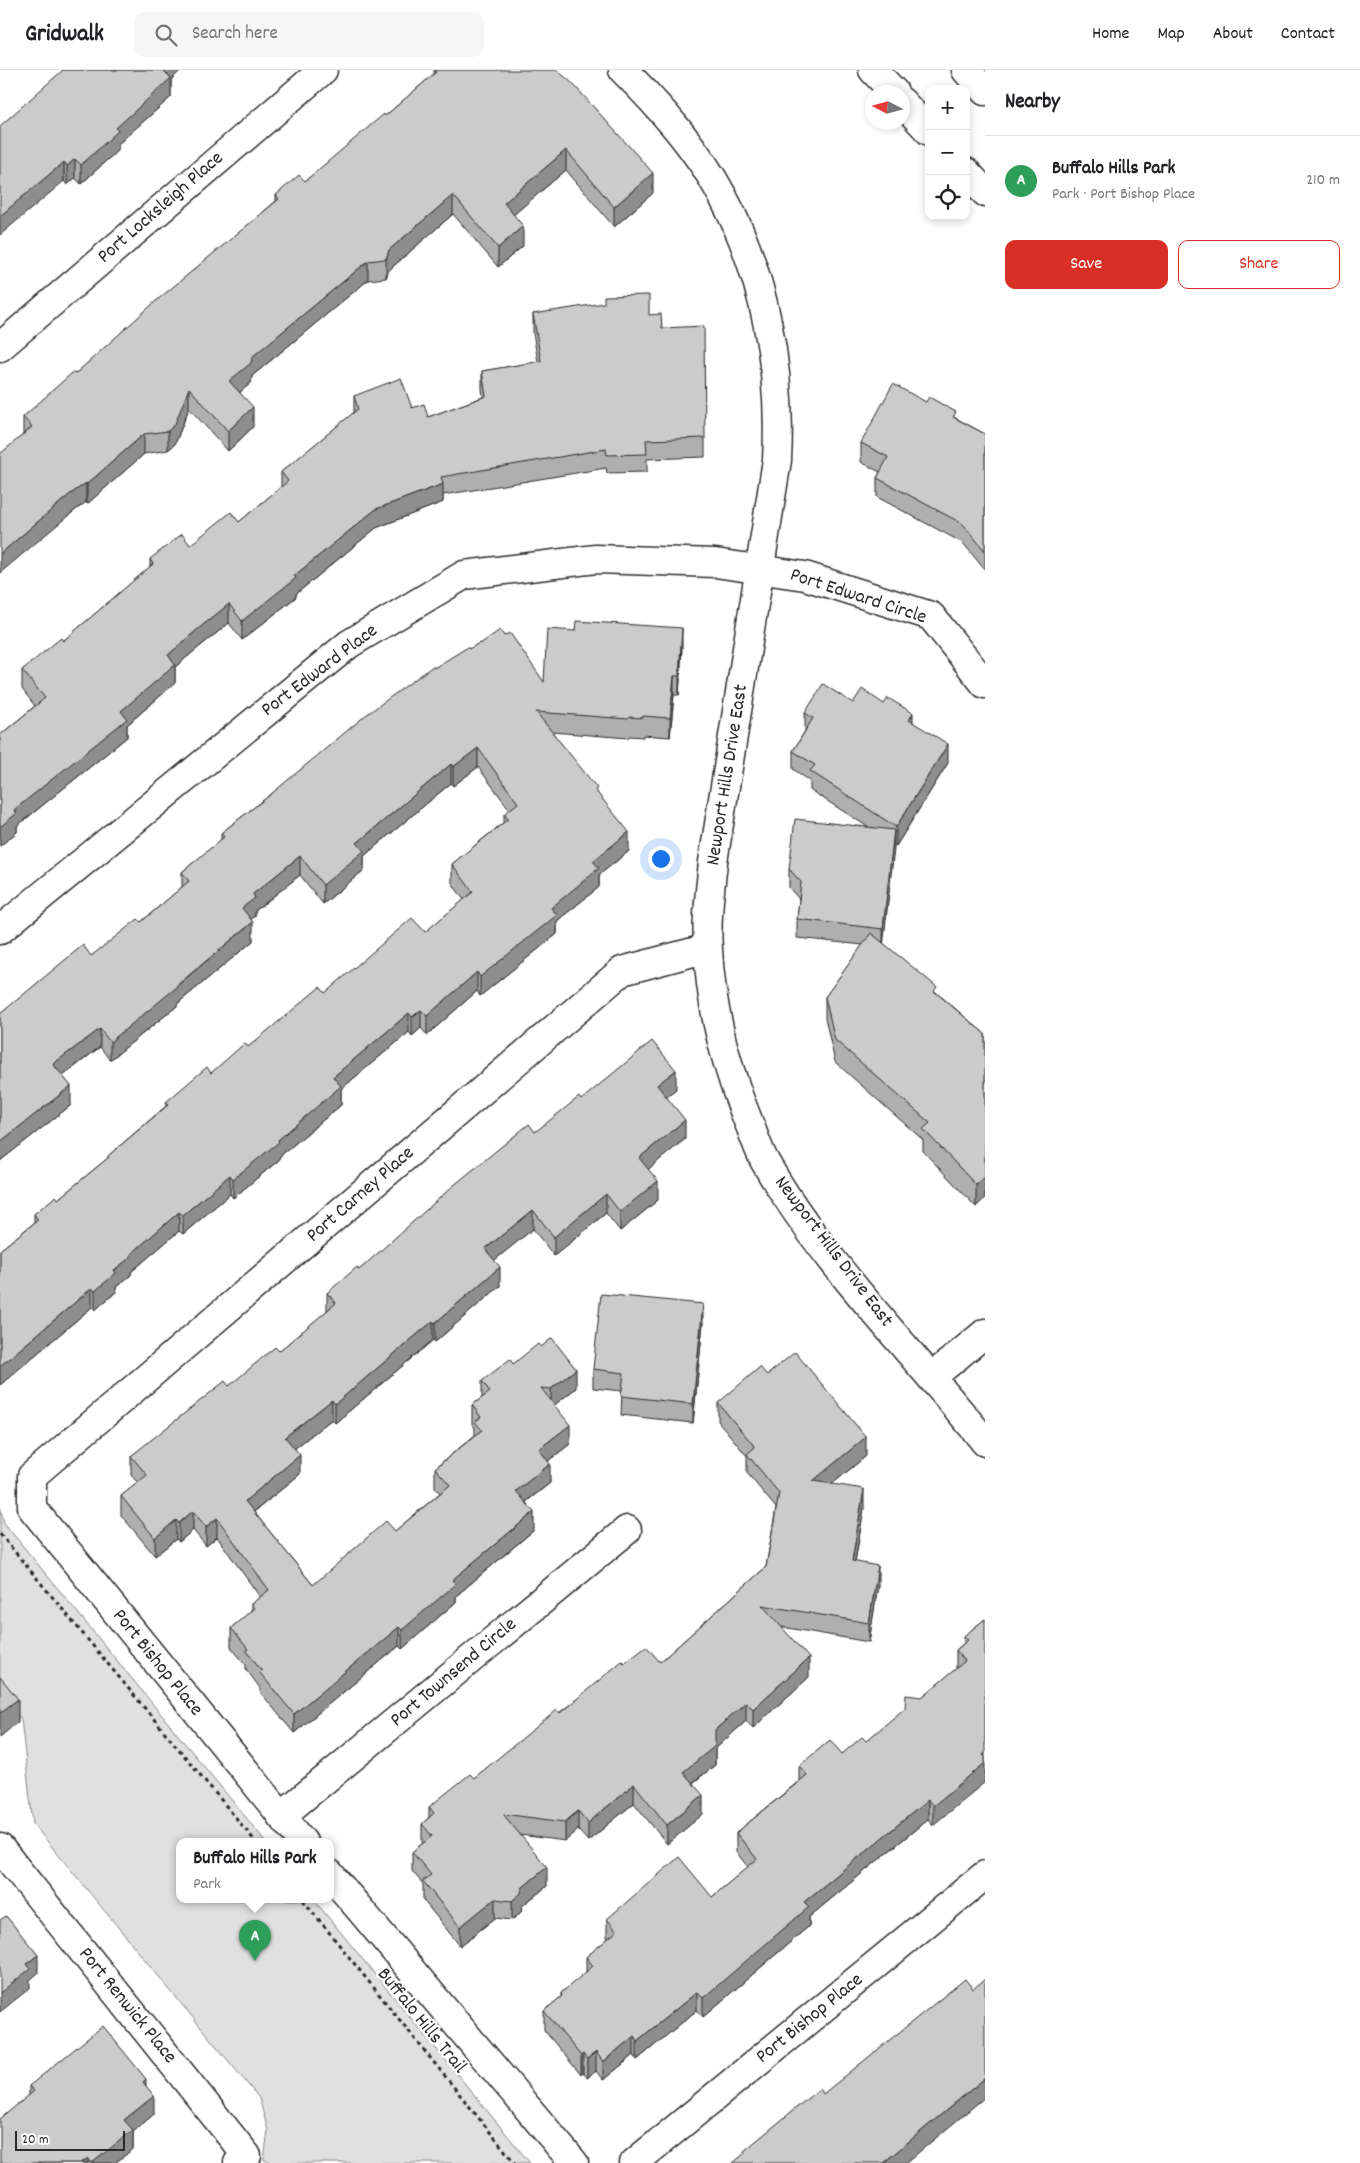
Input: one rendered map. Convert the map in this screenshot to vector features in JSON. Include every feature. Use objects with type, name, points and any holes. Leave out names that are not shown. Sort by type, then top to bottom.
[{"type":"street","name":"Port Locksleigh Place","points":[[0,347],[323,70]]},
{"type":"street","name":"Newport Hills Drive East","points":[[623,70],[652,98],[689,144],[722,194],[751,264],[763,302],[771,341],[780,423],[778,460],[713,862],[708,948],[714,1002],[724,1054],[742,1107],[764,1158],[798,1214],[837,1265],[932,1377],[981,1429]]},
{"type":"street","points":[[874,70],[888,85]]},
{"type":"street","points":[[966,70],[985,91]]},
{"type":"street","points":[[910,111],[928,130]]},
{"type":"street","points":[[969,175],[985,192]]},
{"type":"street","name":"Port Edward Place","points":[[0,930],[349,644],[464,575],[596,559],[715,563],[761,569]]},
{"type":"street","name":"Port Edward Circle","points":[[761,569],[805,576],[931,616],[985,684]]},
{"type":"street","name":"Port Carney Place","points":[[32,1476],[622,972],[708,948]]},
{"type":"street","points":[[932,1377],[985,1332]]},
{"type":"street","name":"Port Bishop Place","points":[[32,1476],[32,1508],[300,1838]]},
{"type":"street","name":"Port Townsend Circle","points":[[281,1816],[627,1530]]},
{"type":"street","name":"Port Renwick Place","points":[[0,1848],[247,2156],[238,2163]]},
{"type":"street","name":"Port Bishop Place","points":[[634,2163],[985,1875]]},
{"type":"street","points":[[334,1879],[574,2163]]},
{"type":"path","points":[[0,1534],[253,1838]]},
{"type":"path","name":"Buffalo Hills Trail","points":[[305,1903],[515,2163]]},
{"type":"shaded area","points":[[0,1506],[4,1523],[263,1838],[176,1838],[176,1903],[316,1903],[530,2163],[275,2163],[264,2160],[268,2130],[259,2098],[33,1824],[21,1719],[0,1693]]},
{"type":"building","points":[[63,70],[163,70],[171,78],[116,128],[118,131],[81,165],[75,159],[67,166],[64,162],[0,216],[0,126]]},
{"type":"building","points":[[434,70],[557,70],[572,83],[653,173],[614,207],[566,150],[504,203],[523,226],[498,248],[453,195],[389,250],[386,259],[368,261],[252,357],[251,363],[229,381],[253,407],[228,431],[189,388],[175,424],[168,431],[144,434],[87,484],[69,495],[0,554],[0,454],[32,427],[23,417],[73,372],[75,374],[156,301],[279,199],[276,195],[299,175],[305,181],[384,114],[385,116],[436,72]]},
{"type":"building","points":[[649,295],[649,315],[661,314],[662,328],[704,326],[705,438],[646,440],[647,454],[607,455],[606,449],[441,477],[443,484],[376,509],[294,576],[296,578],[242,621],[229,604],[198,629],[168,655],[175,665],[121,711],[127,719],[14,810],[17,813],[0,827],[0,735],[45,698],[22,670],[61,638],[63,641],[153,564],[150,559],[182,534],[190,545],[231,512],[239,522],[288,481],[281,472],[358,409],[354,396],[401,378],[412,408],[424,404],[428,417],[486,396],[482,371],[541,361],[533,314],[604,303],[604,296]]},
{"type":"building","points":[[893,384],[926,402],[929,397],[956,412],[953,417],[985,434],[985,551],[963,524],[877,478],[888,457],[861,443]]},
{"type":"building","points":[[576,621],[682,628],[679,676],[674,676],[670,718],[643,716],[643,718],[629,717],[628,719],[536,712],[597,788],[595,790],[629,832],[593,861],[599,868],[551,908],[557,915],[480,977],[477,972],[427,1016],[421,1010],[412,1017],[409,1013],[333,1077],[341,1086],[278,1140],[279,1142],[233,1179],[230,1175],[183,1215],[179,1212],[130,1255],[131,1257],[114,1270],[116,1273],[95,1291],[92,1288],[0,1366],[0,1250],[38,1220],[34,1214],[56,1196],[58,1199],[109,1157],[169,1104],[166,1102],[207,1067],[211,1073],[245,1043],[248,1047],[320,987],[325,993],[412,918],[425,932],[473,892],[452,864],[508,819],[504,814],[518,803],[478,748],[453,767],[451,764],[357,843],[364,851],[323,885],[300,856],[253,894],[255,898],[242,908],[253,922],[177,987],[110,1042],[100,1029],[53,1064],[71,1086],[0,1142],[0,1014],[83,945],[91,956],[138,919],[141,922],[189,881],[182,872],[224,837],[221,833],[366,715],[433,666],[434,668],[468,647],[469,649],[480,644],[500,630],[504,636],[510,633],[544,682],[547,629],[575,631]]},
{"type":"building","points":[[823,684],[853,703],[862,689],[884,704],[888,698],[913,713],[909,720],[948,744],[896,827],[810,771],[815,765],[793,751],[813,718],[805,713]]},
{"type":"building","points":[[795,819],[894,830],[883,929],[797,919],[801,882],[789,869]]},
{"type":"building","points":[[871,933],[937,987],[934,991],[985,1034],[985,1177],[976,1185],[923,1129],[930,1123],[835,1040],[825,997]]},
{"type":"building","points":[[652,1041],[676,1070],[657,1085],[685,1120],[639,1158],[658,1181],[620,1212],[606,1194],[554,1237],[533,1210],[485,1249],[500,1267],[435,1323],[433,1321],[335,1404],[332,1400],[285,1437],[300,1455],[245,1501],[313,1585],[386,1521],[395,1531],[450,1485],[435,1468],[482,1430],[475,1422],[481,1417],[472,1405],[490,1392],[482,1381],[510,1359],[513,1364],[538,1344],[541,1347],[552,1338],[576,1369],[551,1389],[541,1388],[570,1425],[539,1449],[550,1464],[516,1491],[534,1512],[452,1580],[456,1584],[402,1630],[399,1627],[294,1714],[260,1673],[262,1671],[246,1650],[248,1649],[231,1628],[254,1608],[251,1604],[269,1590],[217,1518],[206,1527],[193,1511],[179,1523],[176,1520],[155,1538],[121,1496],[147,1475],[131,1456],[225,1381],[229,1386],[275,1347],[279,1351],[336,1303],[327,1293],[357,1267],[359,1270],[453,1186],[529,1124],[535,1132],[579,1097],[581,1100]]},
{"type":"building","points":[[601,1294],[703,1304],[693,1404],[621,1396],[624,1373],[593,1369]]},
{"type":"building","points":[[795,1352],[866,1437],[813,1481],[864,1489],[852,1561],[878,1566],[869,1623],[762,1605],[809,1658],[753,1709],[746,1702],[715,1730],[715,1746],[683,1772],[703,1795],[667,1825],[634,1784],[588,1823],[578,1811],[565,1822],[503,1814],[547,1867],[522,1888],[521,1893],[512,1901],[495,1899],[460,1927],[423,1881],[431,1875],[412,1852],[432,1836],[422,1824],[434,1813],[429,1807],[470,1774],[474,1778],[557,1710],[560,1713],[622,1661],[624,1663],[646,1646],[660,1662],[766,1567],[779,1493],[747,1454],[755,1447],[718,1403],[760,1367],[767,1375]]},
{"type":"building","points":[[985,1619],[985,1753],[983,1755],[985,1763],[933,1806],[928,1800],[804,1902],[809,1907],[703,1998],[697,1992],[637,2041],[634,2036],[603,2062],[596,2052],[587,2059],[583,2054],[581,2056],[544,2011],[562,1996],[561,1993],[593,1966],[586,1957],[617,1931],[607,1919],[679,1857],[712,1897],[757,1859],[736,1833],[807,1775],[799,1766],[830,1740],[842,1754],[862,1737],[866,1741],[905,1708],[906,1695],[922,1697],[965,1661],[956,1650],[968,1640],[964,1636]]},
{"type":"building","points":[[0,1677],[18,1699],[0,1713]]},
{"type":"building","points":[[6,1916],[38,1955],[26,1964],[30,1969],[0,1993],[0,1920]]},
{"type":"building","points":[[965,1979],[973,1989],[985,1979],[985,2078],[883,2163],[733,2163],[745,2153],[744,2151],[819,2089],[823,2094]]},
{"type":"building","points":[[103,2026],[146,2079],[143,2082],[154,2096],[124,2120],[133,2130],[92,2163],[88,2158],[81,2163],[0,2163],[0,2119],[34,2091],[29,2086]]},
{"type":"place","name":"Buffalo Hills Park","points":[[255,1961]]}]
